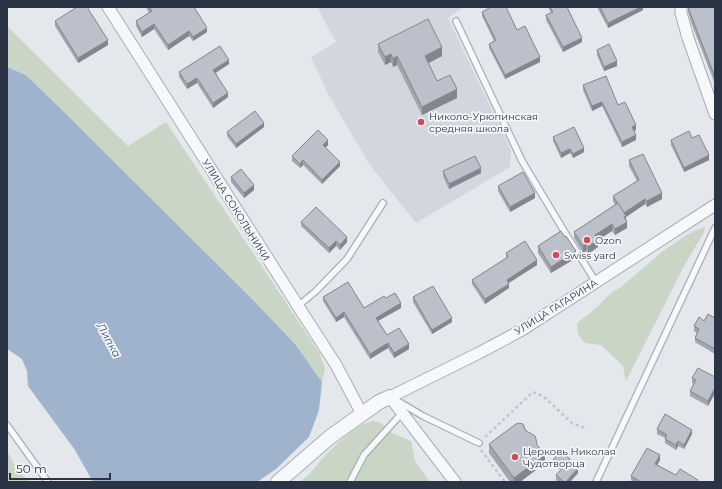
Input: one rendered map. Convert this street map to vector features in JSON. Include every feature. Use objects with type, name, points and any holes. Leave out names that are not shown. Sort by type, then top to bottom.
[{"type":"street","name":"УЛИЦА СОКОЛЬНИКИ","points":[[108,7],[336,365],[362,414]]},
{"type":"street","points":[[681,7],[681,13],[688,38],[715,114]]},
{"type":"street","name":"УЛИЦА ГАГАРИНА","points":[[390,396],[479,354],[522,330],[715,205]]},
{"type":"street","points":[[278,482],[330,437],[379,402],[390,396],[456,482]]},
{"type":"lane","points":[[456,21],[522,161],[566,236],[596,282]]},
{"type":"lane","points":[[298,306],[316,291],[347,259],[383,204]]},
{"type":"lane","points":[[596,482],[715,228]]},
{"type":"lane","points":[[390,396],[423,416],[479,443]]},
{"type":"lane","points":[[350,482],[364,455],[402,412]]},
{"type":"lane","points":[[7,425],[48,482]]},
{"type":"path","points":[[505,482],[479,448],[479,443],[533,392],[543,396],[572,423],[587,429]]},
{"type":"shaded area","name":"Николо-Урюпинская средняя школа","points":[[317,7],[463,7],[448,18],[511,150],[510,167],[416,223],[370,165],[328,94],[311,57],[336,42]]},
{"type":"green space","points":[[7,26],[128,146],[166,122],[320,354],[325,369],[322,382],[295,344],[252,299],[26,75],[7,67]]},
{"type":"green space","points":[[705,227],[704,232],[683,268],[626,381],[623,366],[601,345],[585,343],[578,334],[577,323],[663,251],[685,236]]},
{"type":"green space","points":[[373,421],[382,424],[392,433],[411,441],[415,461],[430,482],[299,482],[309,475],[326,455],[352,431],[366,423]]},
{"type":"green space","points":[[7,451],[17,470],[30,482],[7,482]]},
{"type":"water","name":"Липка","points":[[7,67],[26,75],[252,299],[295,344],[322,382],[319,410],[309,437],[276,469],[257,482],[93,482],[75,450],[28,386],[27,371],[22,359],[7,349]]},
{"type":"building","points":[[77,7],[87,7],[108,40],[78,58],[55,21]]},
{"type":"building","points":[[149,7],[194,7],[207,28],[193,37],[189,31],[168,45],[154,24],[142,32],[136,21],[152,11]]},
{"type":"building","points":[[491,7],[506,7],[517,30],[525,26],[540,57],[505,75],[489,44],[496,40],[482,12]]},
{"type":"building","points":[[550,7],[567,7],[582,38],[563,47],[546,15],[553,12]]},
{"type":"building","points":[[600,7],[641,7],[608,23]]},
{"type":"building","points":[[688,7],[715,7],[715,77],[692,18]]},
{"type":"building","points":[[428,19],[442,47],[425,56],[437,81],[450,75],[457,89],[422,107],[397,56],[393,59],[391,54],[385,57],[378,44]]},
{"type":"building","points":[[609,44],[617,61],[604,67],[597,50]]},
{"type":"building","points":[[220,46],[229,60],[213,70],[228,93],[213,103],[197,78],[187,84],[179,72]]},
{"type":"building","points":[[606,76],[618,105],[625,102],[636,125],[632,127],[636,135],[622,142],[602,102],[592,106],[583,85]]},
{"type":"building","points":[[255,111],[264,123],[236,144],[227,132]]},
{"type":"building","points":[[574,127],[584,148],[573,154],[570,149],[561,153],[553,137]]},
{"type":"building","points":[[318,130],[328,140],[323,145],[340,162],[322,180],[303,160],[300,164],[292,156]]},
{"type":"building","points":[[689,131],[692,138],[699,135],[709,155],[684,168],[671,140]]},
{"type":"building","points":[[643,154],[662,193],[647,201],[645,199],[624,213],[613,196],[639,180],[629,160]]},
{"type":"building","points":[[475,156],[481,168],[449,184],[443,171]]},
{"type":"building","points":[[241,169],[254,185],[244,193],[231,177]]},
{"type":"building","points":[[523,172],[535,193],[510,207],[498,186]]},
{"type":"building","points":[[618,203],[626,216],[624,217],[627,222],[615,229],[612,224],[595,235],[598,240],[588,247],[586,244],[583,246],[574,232]]},
{"type":"building","points":[[316,207],[347,237],[340,245],[336,241],[329,248],[301,222]]},
{"type":"building","name":"Swiss yard","points":[[561,231],[576,251],[551,267],[538,246]]},
{"type":"building","points":[[525,241],[537,260],[507,280],[509,284],[485,299],[472,280],[508,257],[506,253]]},
{"type":"building","points":[[348,282],[364,308],[384,296],[386,298],[395,293],[401,303],[376,318],[387,335],[399,328],[409,344],[394,353],[388,343],[370,354],[344,312],[336,318],[323,297]]},
{"type":"building","points":[[433,286],[452,318],[432,330],[413,297]]},
{"type":"building","points":[[708,314],[715,318],[715,349],[695,338],[699,329],[694,326],[699,317],[704,321]]},
{"type":"building","points":[[698,368],[715,377],[715,388],[708,401],[690,391],[696,380],[692,378]]},
{"type":"building","points":[[665,414],[692,430],[684,445],[678,441],[676,445],[665,439],[667,435],[657,429]]},
{"type":"building","name":"Церковь Николая Чудотворца","points":[[519,423],[523,424],[526,431],[535,436],[537,445],[545,454],[514,478],[489,444]]},
{"type":"building","points":[[647,448],[660,455],[655,464],[676,475],[680,469],[698,480],[697,482],[641,482],[631,476]]},
{"type":"building","points":[[560,451],[570,459],[563,468],[553,460]]},
{"type":"building","points":[[569,461],[578,468],[566,482],[564,482],[556,475]]},
{"type":"place","name":"Николо-Урюпинская средняя школа","points":[[421,122]]},
{"type":"place","name":"Ozon","points":[[587,240]]},
{"type":"place","name":"Swiss yard","points":[[556,255]]},
{"type":"place","name":"Церковь Николая Чудотворца","points":[[515,457]]}]
